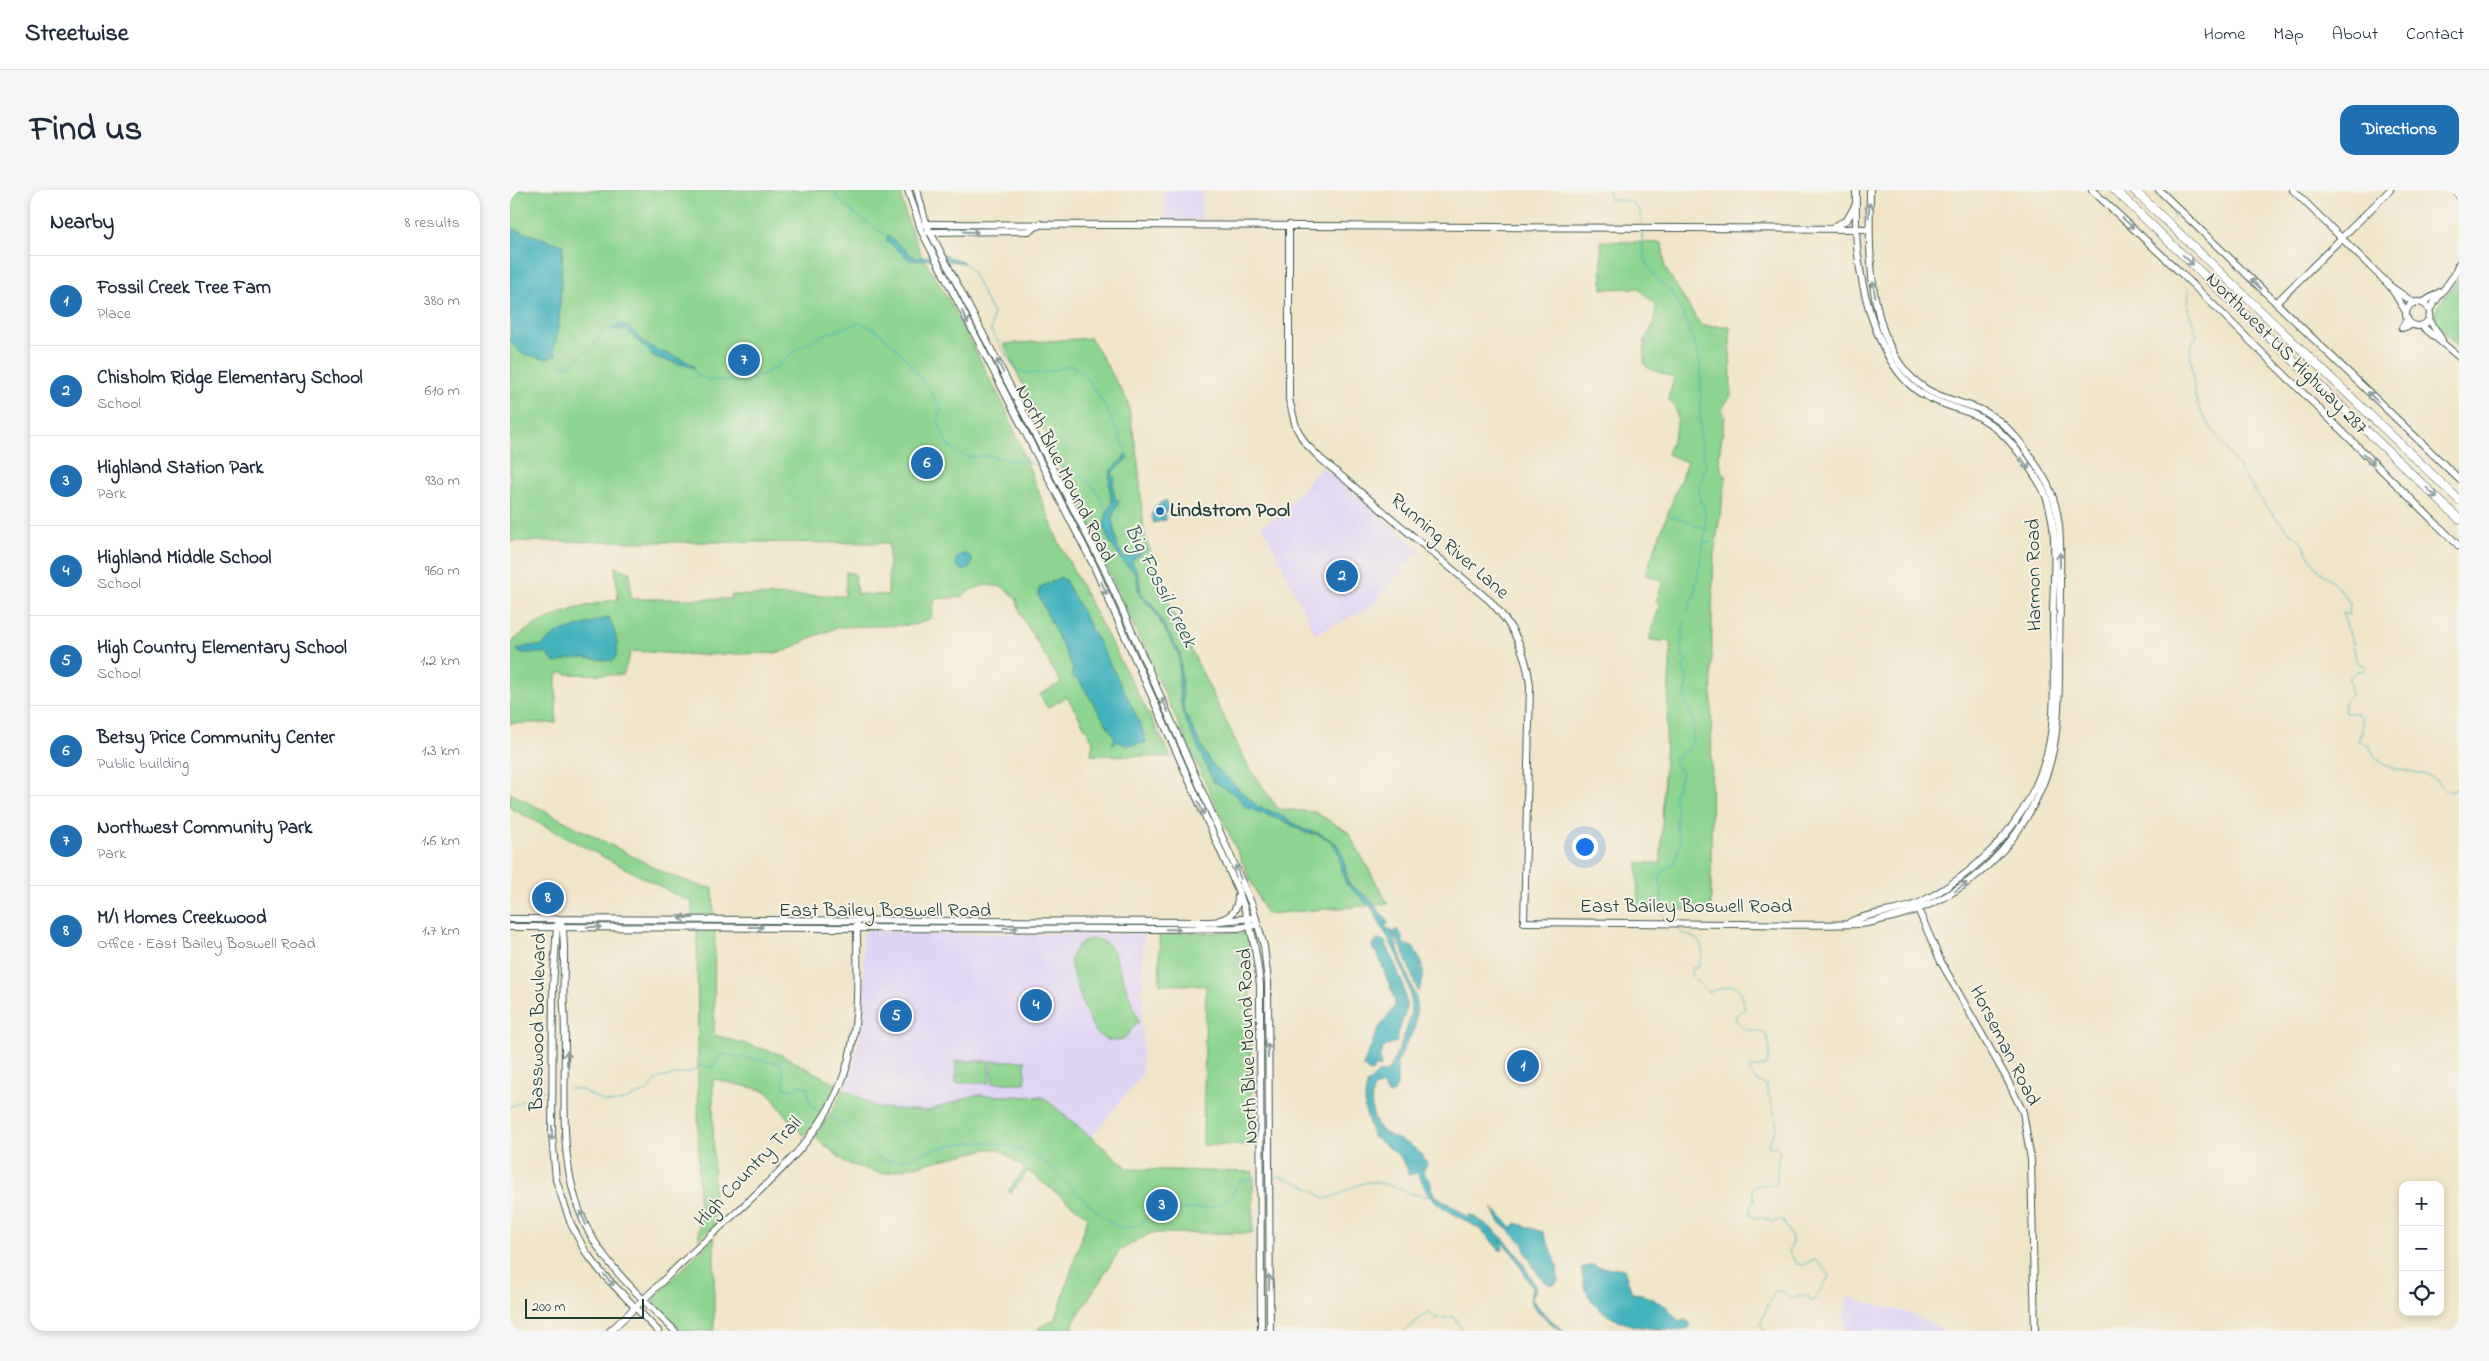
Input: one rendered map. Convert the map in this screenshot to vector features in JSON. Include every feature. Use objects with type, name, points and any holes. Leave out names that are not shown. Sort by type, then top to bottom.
[{"type":"highway","points":[[2115,190],[2459,519]]},
{"type":"highway","points":[[2136,190],[2150,206],[2459,500]]},
{"type":"highway","points":[[2430,472],[2459,494]]},
{"type":"main road","name":"North Blue Mound Road","points":[[908,190],[918,224],[1093,564],[1238,890],[1252,918],[1259,924],[1264,946],[1268,982],[1270,1331]]},
{"type":"main road","name":"North Blue Mound Road","points":[[917,190],[926,224],[1104,568],[1196,773],[1252,918],[1251,926],[1256,946],[1260,985],[1260,1331]]},
{"type":"main road","name":"Harmon Road","points":[[1856,190],[1858,255],[1868,302],[1881,340],[1899,373],[1920,393],[1936,402],[1970,413],[1999,430],[2010,440],[2041,486],[2047,499],[2053,531],[2056,714]]},
{"type":"main road","name":"Harmon Road","points":[[1870,190],[1869,254],[1876,304],[1883,326],[1900,363],[1924,387],[1941,397],[1983,411],[2006,426],[2044,478],[2053,495],[2060,531],[2056,714]]},
{"type":"main road","name":"Northwest US Highway 287","points":[[2092,190],[2190,281],[2364,455],[2457,544]]},
{"type":"main road","name":"Northwest US Highway 287","points":[[2158,190],[2459,479]]},
{"type":"main road","points":[[2293,190],[2390,286],[2414,303],[2422,303],[2440,292]]},
{"type":"main road","points":[[2276,303],[2390,190]]},
{"type":"main road","points":[[2457,190],[2459,196]]},
{"type":"main road","points":[[1830,229],[1847,220],[1856,202]]},
{"type":"main road","points":[[918,224],[1042,223],[1869,229]]},
{"type":"main road","points":[[922,232],[1029,231],[1042,223]]},
{"type":"main road","name":"Running River Lane","points":[[1288,225],[1289,399],[1296,427],[1306,443],[1321,459],[1490,601],[1510,625],[1525,656],[1530,694],[1526,782],[1524,922]]},
{"type":"main road","points":[[2442,340],[2429,319],[2429,310],[2458,267]]},
{"type":"main road","points":[[2390,286],[2406,312],[2409,322],[2422,326],[2442,340],[2459,357]]},
{"type":"main road","points":[[2406,312],[2414,303]]},
{"type":"main road","points":[[2422,303],[2429,310]]},
{"type":"main road","points":[[2422,326],[2429,319]]},
{"type":"main road","name":"East Bailey Boswell Road","points":[[1524,922],[1860,924],[1918,907],[1949,895],[1971,880],[1989,864],[2021,826],[2034,806],[2051,760],[2056,714]]},
{"type":"main road","points":[[1186,776],[1196,773]]},
{"type":"main road","points":[[1211,922],[1225,919],[1233,913],[1238,903],[1238,890]]},
{"type":"main road","name":"Horseman Road","points":[[1918,907],[1942,962],[2006,1077],[2022,1112],[2031,1160],[2035,1331]]},
{"type":"main road","name":"East Bailey Boswell Road","points":[[510,918],[934,920],[958,924],[1051,929],[1238,928],[1259,924]]},
{"type":"main road","name":"Basswood Boulevard","points":[[559,918],[567,1040],[566,1147],[570,1179],[590,1234],[606,1258],[674,1331]]},
{"type":"main road","name":"East Bailey Boswell Road","points":[[510,927],[934,928],[958,924],[1077,921],[1211,922],[1252,918]]},
{"type":"main road","name":"High Country Trail","points":[[610,1331],[766,1184],[811,1135],[832,1102],[845,1072],[855,1031],[857,919]]},
{"type":"main road","points":[[934,920],[934,928]]},
{"type":"main road","points":[[1051,929],[1055,924],[1077,921]]},
{"type":"main road","points":[[1079,929],[1107,925],[1109,921]]},
{"type":"main road","name":"Basswood Boulevard","points":[[559,927],[553,993],[552,1135],[556,1180],[571,1224],[585,1251],[601,1272],[658,1331]]},
{"type":"main road","points":[[1260,1074],[1264,1077],[1265,1109],[1268,1118]]},
{"type":"shaded area","points":[[1164,190],[1202,190],[1202,220],[1164,220]]},
{"type":"shaded area","points":[[1322,466],[1420,550],[1375,603],[1366,610],[1315,634],[1262,525],[1277,518]]},
{"type":"shaded area","points":[[868,930],[929,934],[1143,933],[1142,1075],[1091,1137],[1043,1097],[975,1095],[928,1111],[878,1108],[843,1088],[852,1069],[861,1032],[864,1000],[863,933]]},
{"type":"shaded area","points":[[1848,1297],[1911,1314],[1948,1331],[1845,1331],[1844,1317]]},
{"type":"green space","points":[[510,190],[900,190],[906,216],[921,254],[947,297],[1005,408],[1059,543],[1171,757],[1091,755],[1093,741],[1067,697],[1047,708],[1040,694],[1061,683],[1021,615],[1016,598],[1003,587],[986,585],[970,590],[961,597],[935,599],[931,618],[915,625],[839,627],[812,637],[786,651],[698,655],[631,651],[623,675],[567,674],[563,672],[558,674],[556,679],[556,723],[510,723],[510,644],[521,634],[547,619],[574,609],[618,599],[615,567],[630,572],[631,599],[731,599],[731,595],[845,596],[846,572],[855,574],[857,594],[888,595],[889,543],[510,541]]},
{"type":"green space","points":[[1601,241],[1662,243],[1665,268],[1701,326],[1730,326],[1731,395],[1722,409],[1725,417],[1719,456],[1722,472],[1726,477],[1714,554],[1712,610],[1711,910],[1637,910],[1638,863],[1661,863],[1671,642],[1649,640],[1660,604],[1656,602],[1663,581],[1645,575],[1687,462],[1667,454],[1677,425],[1676,411],[1668,399],[1674,378],[1650,369],[1644,364],[1645,339],[1654,324],[1656,306],[1638,288],[1602,289]]},
{"type":"green space","points":[[2459,277],[2459,349],[2440,327],[2435,314]]},
{"type":"green space","points":[[1091,338],[1128,402],[1138,461],[1144,533],[1172,611],[1248,766],[1278,809],[1315,812],[1348,832],[1388,904],[1266,914],[1004,344]]},
{"type":"green space","points":[[510,793],[665,873],[703,887],[713,888],[714,917],[692,916],[692,901],[682,898],[510,808]]},
{"type":"green space","points":[[715,929],[714,1035],[780,1054],[836,1084],[818,1119],[804,1136],[792,1124],[767,1091],[713,1079],[714,1226],[699,1239],[697,930]]},
{"type":"green space","points":[[1250,932],[1252,1145],[1203,1145],[1206,986],[1160,984],[1159,933]]},
{"type":"green space","points":[[1096,939],[1106,943],[1113,951],[1139,1022],[1120,1040],[1111,1041],[1105,1039],[1094,1029],[1071,966],[1072,955],[1077,946],[1085,941]]},
{"type":"green space","points":[[956,1061],[989,1061],[989,1083],[956,1083]]},
{"type":"green space","points":[[992,1061],[1025,1061],[1025,1083],[992,1083]]},
{"type":"green space","points":[[843,1088],[878,1108],[928,1111],[975,1095],[1043,1097],[1129,1169],[1253,1172],[1253,1233],[1151,1233],[1119,1251],[1074,1321],[1071,1331],[1040,1331],[1038,1328],[1056,1319],[1088,1217],[1028,1171],[1011,1193],[1008,1191],[1025,1169],[999,1149],[987,1149],[882,1174],[846,1163],[815,1137],[835,1107]]},
{"type":"green space","points":[[714,1237],[714,1331],[681,1331],[652,1300]]},
{"type":"water","points":[[514,229],[563,245],[559,323],[554,351],[557,355],[546,359],[522,354],[510,342],[510,230]]},
{"type":"water","points":[[887,235],[915,258],[943,254],[964,263],[935,259],[911,261],[887,241]]},
{"type":"water","points":[[621,324],[628,327],[648,345],[687,362],[695,368],[654,357],[627,330],[610,329]]},
{"type":"water","points":[[1125,454],[1128,457],[1112,475],[1115,478],[1113,487],[1117,501],[1120,499],[1112,518],[1118,548],[1125,558],[1147,549],[1131,561],[1138,572],[1141,593],[1152,604],[1180,653],[1184,711],[1210,762],[1257,806],[1281,815],[1302,829],[1321,834],[1337,844],[1343,856],[1348,883],[1366,896],[1387,920],[1388,924],[1385,927],[1391,930],[1417,1001],[1415,1026],[1397,1063],[1397,1086],[1394,1093],[1389,1095],[1382,1085],[1374,1088],[1372,1108],[1379,1128],[1412,1146],[1423,1157],[1427,1164],[1423,1172],[1408,1175],[1407,1169],[1400,1157],[1373,1137],[1365,1110],[1367,1084],[1379,1072],[1382,1073],[1389,1070],[1402,1042],[1411,1015],[1410,991],[1397,955],[1371,907],[1346,884],[1339,861],[1340,856],[1331,841],[1317,834],[1305,833],[1288,823],[1245,807],[1237,796],[1213,781],[1182,712],[1179,685],[1179,655],[1153,609],[1141,597],[1136,574],[1121,560],[1107,537],[1104,527],[1106,515],[1112,503],[1109,483],[1110,473]]},
{"type":"water","name":"Lindstrom Pool","points":[[1166,500],[1170,510],[1164,513],[1166,520],[1154,523],[1152,515],[1154,509]]},
{"type":"water","points":[[961,554],[967,554],[972,559],[970,568],[961,570],[956,565],[956,559]]},
{"type":"water","points":[[1061,577],[1065,580],[1136,715],[1146,743],[1125,745],[1118,741],[1112,745],[1115,738],[1079,680],[1071,676],[1073,668],[1038,595],[1040,587]]},
{"type":"water","points":[[609,617],[617,645],[616,656],[613,661],[584,658],[569,659],[557,663],[546,653],[521,653],[517,650],[527,646],[541,646],[557,633]]},
{"type":"water","points":[[1395,930],[1398,930],[1403,938],[1403,944],[1413,947],[1422,964],[1423,980],[1418,992],[1403,951],[1393,933]]},
{"type":"water","points":[[1378,940],[1386,943],[1396,967],[1404,992],[1406,1009],[1396,1043],[1385,1047],[1380,1056],[1380,1068],[1375,1066],[1372,1072],[1363,1066],[1377,1031],[1395,1005],[1394,997],[1378,955],[1373,950],[1372,945]]},
{"type":"water","points":[[1429,1178],[1434,1195],[1469,1218],[1471,1218],[1469,1214],[1479,1219],[1504,1239],[1518,1255],[1534,1283],[1535,1290],[1532,1300],[1547,1317],[1565,1331],[1557,1328],[1547,1320],[1532,1304],[1530,1298],[1532,1288],[1514,1255],[1501,1241],[1503,1250],[1499,1250],[1481,1230],[1450,1212],[1436,1201],[1425,1188],[1422,1180]]},
{"type":"water","points":[[1492,1208],[1512,1227],[1516,1223],[1543,1232],[1557,1264],[1558,1281],[1553,1285],[1548,1284],[1540,1276],[1524,1249],[1524,1244],[1500,1223]]},
{"type":"water","points":[[1593,1265],[1624,1269],[1632,1293],[1642,1294],[1666,1306],[1679,1321],[1685,1320],[1690,1323],[1690,1327],[1676,1330],[1638,1327],[1607,1315],[1591,1300],[1585,1287],[1581,1268]]},
{"type":"waterway","points":[[835,190],[842,203],[857,216],[888,237]]},
{"type":"waterway","points":[[1609,190],[1610,200],[1629,201],[1637,207],[1640,211],[1642,225]]},
{"type":"waterway","points":[[2168,190],[2174,200]]},
{"type":"waterway","points":[[2173,219],[2175,208]]},
{"type":"waterway","points":[[1642,229],[1643,248],[1648,266],[1655,277],[1672,293],[1677,301],[1690,330],[1701,369],[1700,436],[1706,464],[1699,488],[1700,500],[1704,507],[1706,529],[1694,596],[1687,611]]},
{"type":"waterway","points":[[964,262],[972,272],[993,314],[991,331],[1012,364],[1017,369],[1032,373],[1040,373],[1071,365],[1080,372],[1089,381],[1104,404],[1122,441],[1126,456]]},
{"type":"waterway","points":[[2189,289],[2188,308],[2197,335],[2190,348],[2195,397],[2203,416],[2263,503],[2286,529],[2299,539],[2318,570],[2339,588],[2350,604],[2348,615],[2343,613],[2343,616],[2353,643],[2357,663],[2365,666],[2364,671],[2357,671],[2349,678],[2351,695],[2344,702],[2345,713],[2357,713],[2362,719],[2362,731],[2358,741],[2369,746],[2381,762],[2388,766],[2430,777],[2449,792],[2459,789]]},
{"type":"waterway","name":"Big Fossil Creek","points":[[695,371],[697,375],[708,380],[746,381],[774,369],[797,349],[825,334],[859,323],[882,334],[917,373],[942,410],[937,418],[947,444],[965,457],[988,456],[1038,465]]},
{"type":"waterway","name":"Big Fossil Creek","points":[[554,358],[560,364],[568,366],[592,347],[603,331],[611,329]]},
{"type":"waterway","name":"Big Fossil Creek","points":[[1055,465],[1074,471],[1088,481],[1099,495],[1107,513]]},
{"type":"waterway","points":[[1671,516],[1693,524]]},
{"type":"waterway","points":[[1694,525],[1705,529]]},
{"type":"waterway","points":[[1704,542],[1711,543]]},
{"type":"waterway","points":[[1668,920],[1661,912],[1662,888],[1659,879],[1663,871],[1674,864],[1681,841],[1676,828],[1677,812],[1674,795],[1682,774],[1674,760],[1681,753],[1688,750],[1692,743],[1694,723],[1685,697],[1687,678],[1683,667],[1687,659],[1683,657],[1681,643],[1685,620]]},
{"type":"waterway","points":[[1677,926],[1683,934],[1695,939],[1701,946],[1702,956],[1700,962],[1697,968],[1692,968],[1691,975],[1708,992],[1734,985],[1737,987],[1742,995],[1745,1009],[1736,1015],[1736,1020],[1745,1029],[1765,1033],[1768,1041],[1769,1058],[1766,1066],[1750,1068],[1749,1071],[1756,1080],[1766,1085],[1777,1126],[1768,1144],[1769,1147],[1776,1146],[1780,1152],[1776,1184],[1752,1187],[1754,1201],[1750,1208],[1750,1215],[1755,1218],[1762,1217],[1773,1222],[1782,1219],[1792,1238],[1789,1252],[1797,1264],[1803,1265],[1814,1259],[1827,1271],[1829,1276],[1815,1299],[1811,1301],[1808,1295],[1791,1299],[1784,1292],[1776,1291],[1762,1320],[1761,1325],[1765,1331]]},
{"type":"waterway","points":[[708,1067],[713,1067],[721,1054],[778,1063],[782,1065],[785,1088],[791,1090],[799,1085],[808,1087],[811,1104],[818,1111]]},
{"type":"waterway","points":[[570,1089],[579,1089],[605,1102],[619,1102],[647,1091],[659,1078],[692,1072],[700,1065],[705,1066]]},
{"type":"waterway","points":[[510,1106],[538,1092],[548,1090]]},
{"type":"waterway","points":[[832,1118],[847,1128],[872,1154],[888,1161],[904,1160],[938,1148],[969,1143],[990,1143],[1020,1150],[1033,1155],[1045,1163],[1096,1210],[1123,1228],[1133,1226],[1163,1211],[1215,1206],[1228,1198],[1240,1181],[1255,1179]]},
{"type":"waterway","name":"Big Fossil Creek","points":[[1417,1166],[1428,1187]]},
{"type":"waterway","points":[[1273,1178],[1279,1176],[1304,1185],[1326,1199],[1370,1182],[1386,1184],[1415,1195],[1431,1196]]},
{"type":"waterway","points":[[1404,1331],[1428,1312],[1435,1318],[1455,1317],[1463,1331]]},
{"type":"place","name":"Northwest Community Park","points":[[744,360]]},
{"type":"place","name":"Betsy Price Community Center","points":[[927,463]]},
{"type":"place","name":"Lindstrom Pool","points":[[1160,511]]},
{"type":"place","name":"Chisholm Ridge Elementary School","points":[[1342,576]]},
{"type":"place","name":"M/I Homes Creekwood","points":[[548,898]]},
{"type":"place","name":"Highland Middle School","points":[[1036,1005]]},
{"type":"place","name":"High Country Elementary School","points":[[896,1016]]},
{"type":"place","name":"Fossil Creek Tree Farn","points":[[1523,1066]]},
{"type":"place","name":"Highland Station Park","points":[[1162,1205]]}]
